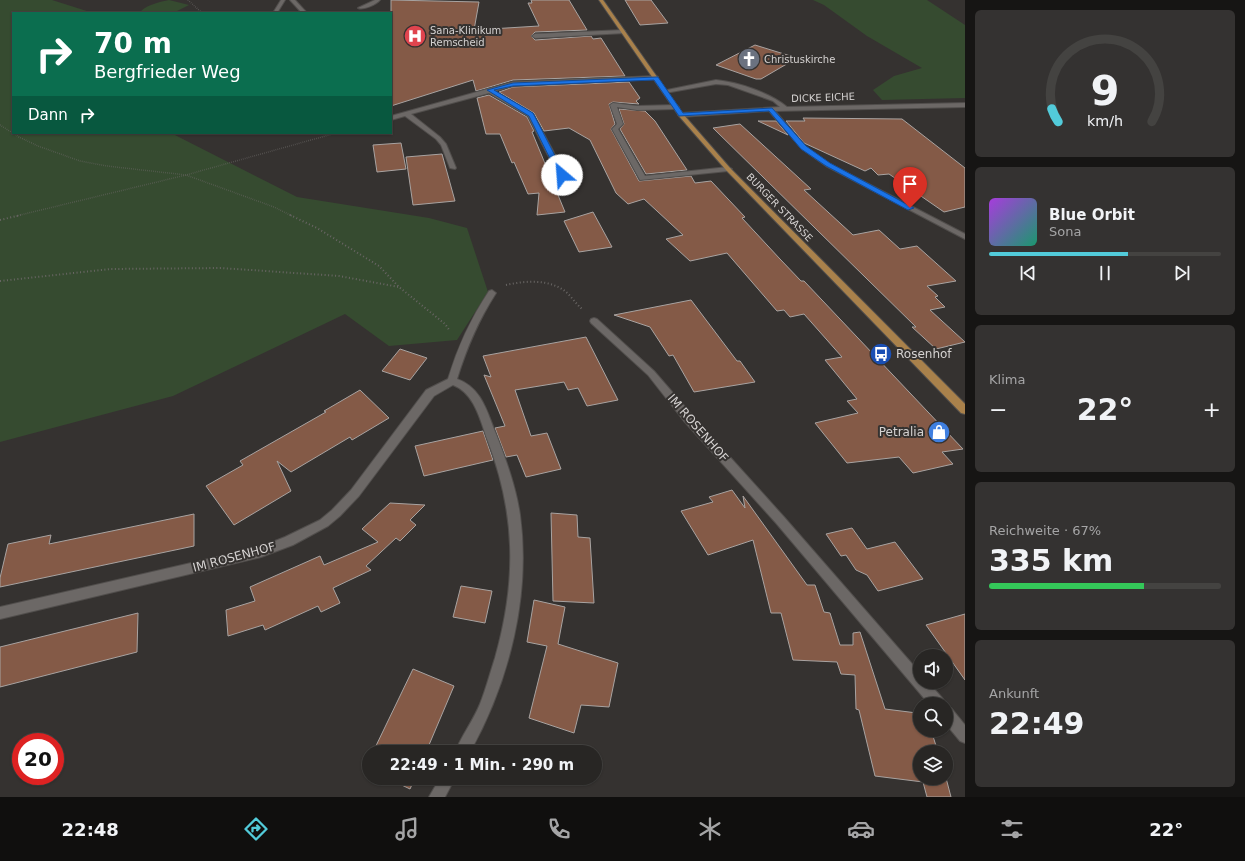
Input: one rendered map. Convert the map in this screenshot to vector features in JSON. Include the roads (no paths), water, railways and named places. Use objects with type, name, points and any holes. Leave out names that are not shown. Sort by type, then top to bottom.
[{"type":"main road","name":"BURGER STRASSE","points":[[601,0],[681,115],[728,169],[965,410]]},
{"type":"street","points":[[276,12],[283,0]]},
{"type":"street","points":[[292,0],[304,12]]},
{"type":"street","points":[[360,8],[378,0]]},
{"type":"street","points":[[535,36],[623,32]]},
{"type":"street","points":[[392,118],[513,84],[656,78]]},
{"type":"street","points":[[665,91],[716,82],[729,83],[775,100],[785,108]]},
{"type":"street","points":[[489,90],[531,115],[562,175]]},
{"type":"street","points":[[676,107],[637,108],[613,105],[620,124],[615,129],[643,178],[728,169]]},
{"type":"street","name":"DICKE EICHE","points":[[681,115],[785,108],[965,105]]},
{"type":"street","points":[[770,110],[804,148],[828,165],[965,237]]},
{"type":"street","points":[[406,114],[441,142],[453,168]]},
{"type":"street","points":[[466,745],[485,709],[498,668],[512,617],[517,582],[518,556],[512,497],[495,443],[476,400],[466,387],[452,382],[462,349],[477,316],[492,293]]},
{"type":"street","name":"IM ROSENHOF","points":[[594,321],[651,373],[688,418],[780,520],[932,697]]},
{"type":"street","name":"IM ROSENHOF","points":[[0,613],[261,552],[289,541],[324,523],[336,513],[355,493],[430,394],[452,382]]},
{"type":"street","points":[[953,721],[965,736]]},
{"type":"street","points":[[437,797],[444,785]]},
{"type":"place","name":"Sana-Klinikum Remscheid","points":[[415,36]]},
{"type":"place","name":"Christuskirche","points":[[749,59]]},
{"type":"place","name":"Rosenhof","points":[[881,354]]},
{"type":"place","name":"Petralia","points":[[939,432]]}]
